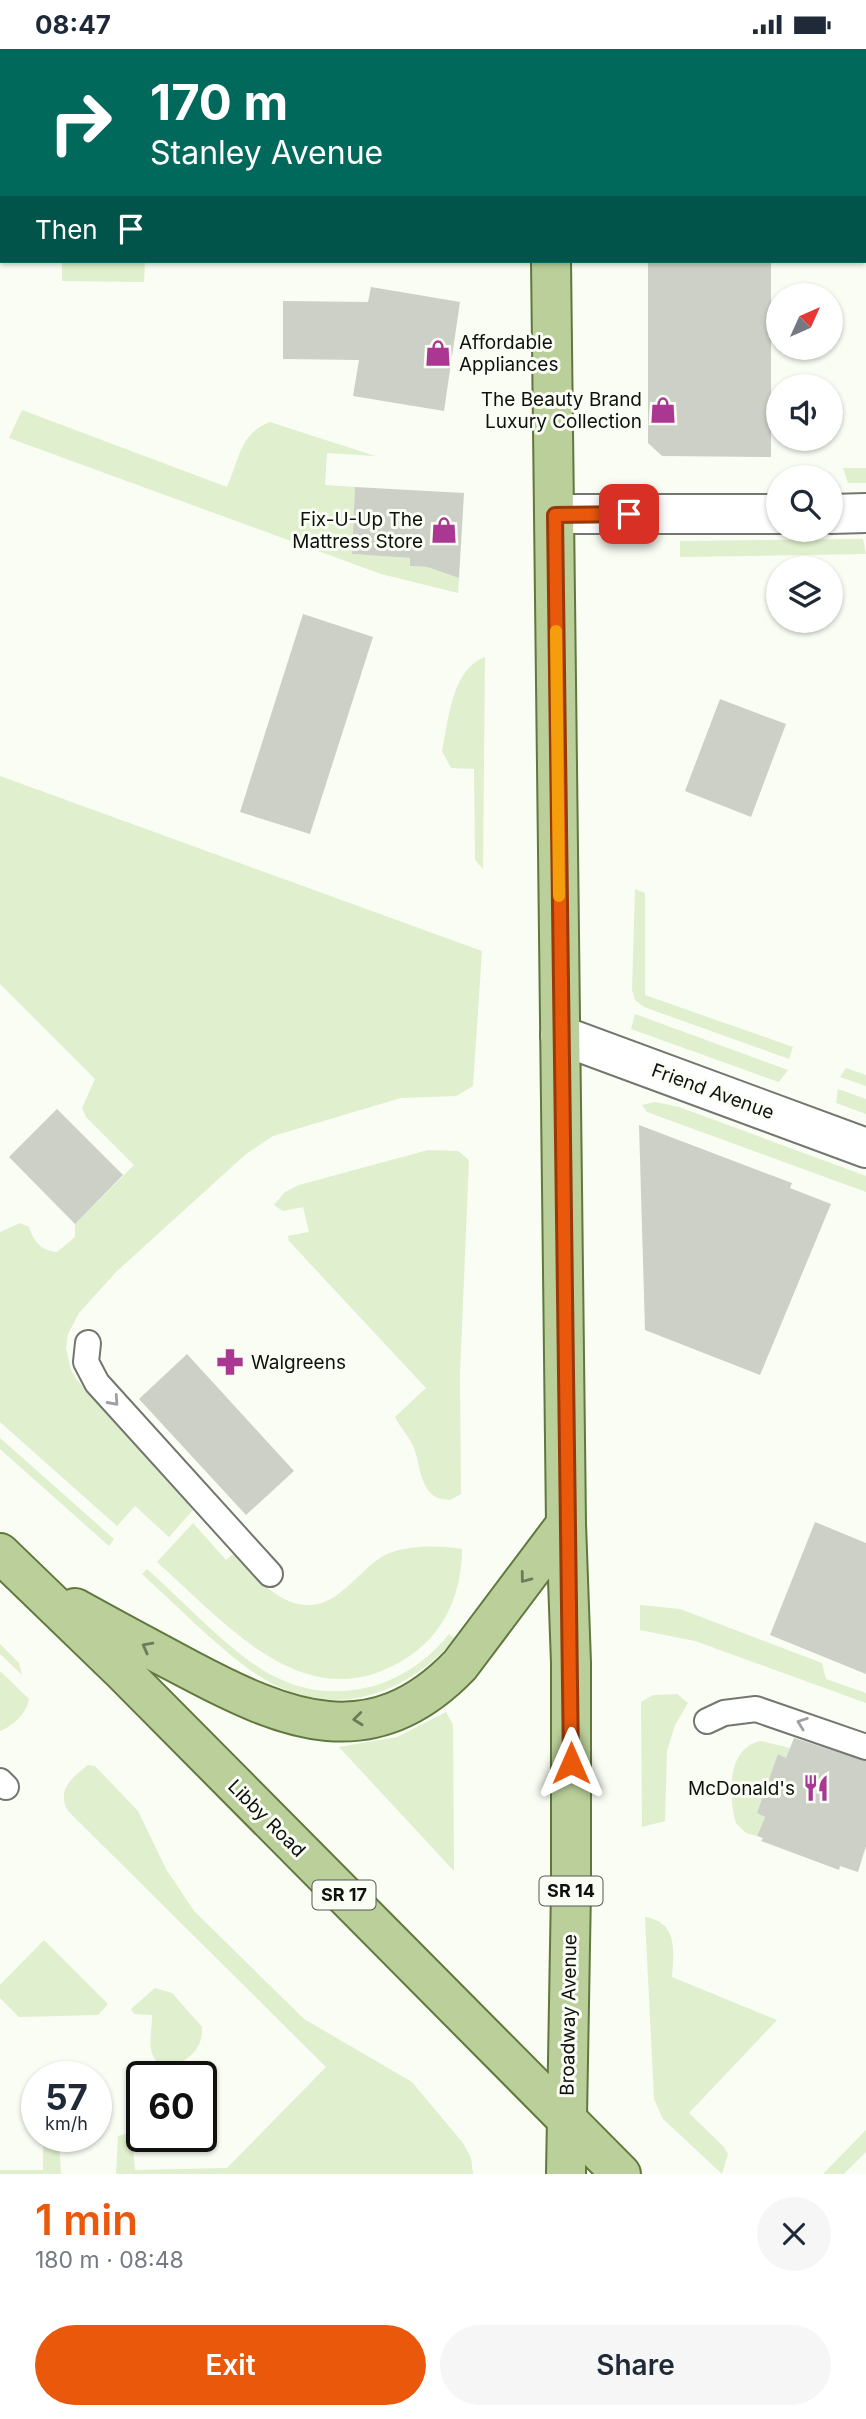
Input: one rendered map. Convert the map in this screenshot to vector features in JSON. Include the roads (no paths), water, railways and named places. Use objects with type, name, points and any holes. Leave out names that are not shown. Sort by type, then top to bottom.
[{"type":"main road","name":"Broadway Avenue","points":[[551,263],[566,1524],[571,1663],[571,1889],[566,2174]]},
{"type":"main road","points":[[33,1586],[220,1686],[276,1712],[316,1721],[355,1721],[410,1706],[442,1684],[460,1665],[566,1524]]},
{"type":"main road","name":"Libby Road","points":[[0,1553],[122,1671],[621,2174]]},
{"type":"street","points":[[843,514],[866,513]]},
{"type":"street","points":[[555,515],[766,514]]},
{"type":"street","name":"Friend Avenue","points":[[560,1035],[866,1148]]},
{"type":"lane","points":[[88,1343],[86,1362],[97,1383],[270,1574]]},
{"type":"lane","points":[[707,1721],[724,1713],[756,1709],[866,1747]]},
{"type":"place","name":"Affordable Appliances","points":[[438,353]]},
{"type":"place","name":"The Beauty Brand Luxury Collection","points":[[663,410]]},
{"type":"place","name":"Fix-U-Up The Mattress Store","points":[[444,530]]},
{"type":"place","name":"Walgreens","points":[[230,1362]]},
{"type":"place","name":"McDonald's","points":[[816,1788]]}]
